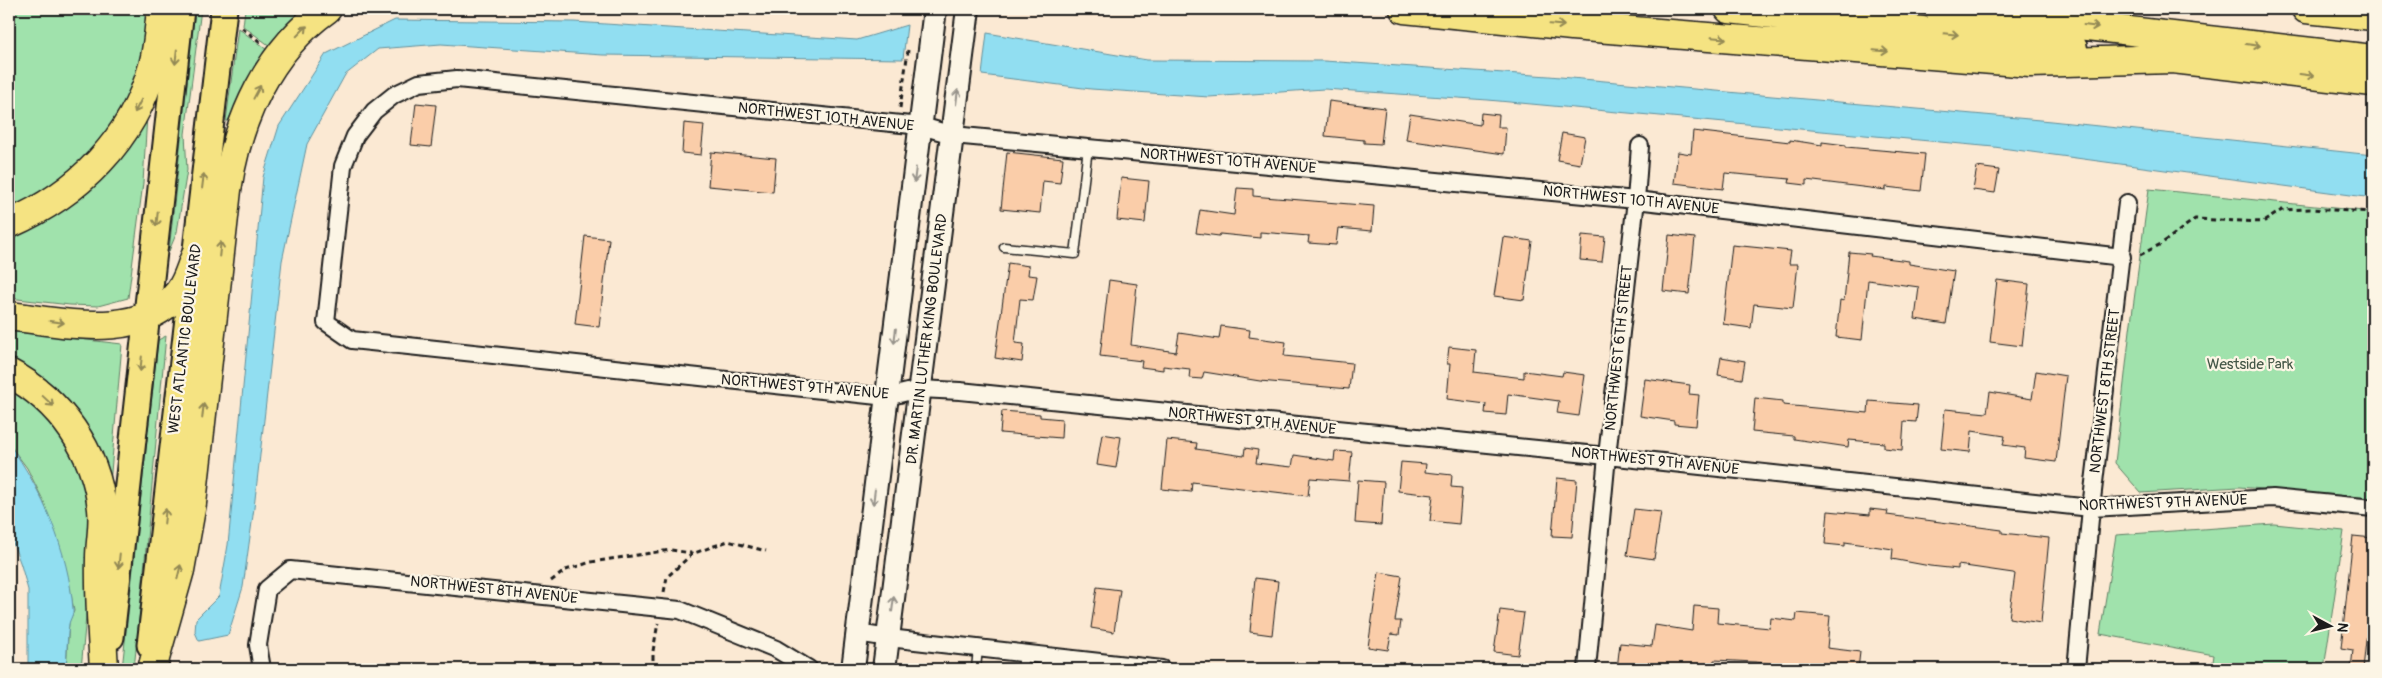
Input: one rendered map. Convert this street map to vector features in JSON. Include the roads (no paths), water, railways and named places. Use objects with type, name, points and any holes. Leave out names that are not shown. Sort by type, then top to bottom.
[{"type":"highway","points":[[9,224],[42,208],[74,187],[102,160],[115,144],[133,116],[149,80],[162,9]]},
{"type":"highway","points":[[152,669],[180,570],[192,503],[227,190],[234,152],[250,105],[270,70],[293,40],[327,9]]},
{"type":"highway","points":[[1404,9],[1582,27],[2030,63],[2172,59]]},
{"type":"highway","points":[[1729,9],[2373,82]]},
{"type":"highway","points":[[1939,9],[2373,59]]},
{"type":"highway","points":[[2306,9],[2373,16]]},
{"type":"highway","points":[[9,316],[98,325],[128,321],[146,316],[162,307],[179,292],[195,257]]},
{"type":"highway","points":[[9,373],[29,385],[64,417],[82,444],[97,480],[102,510],[100,558],[105,669]]},
{"type":"main road","points":[[105,669],[181,9]]},
{"type":"main road","name":"WEST ATLANTIC BOULEVARD","points":[[148,669],[224,9]]},
{"type":"main road","points":[[853,669],[935,9]]},
{"type":"main road","name":"DR. MARTIN LUTHER KING BOULEVARD","points":[[884,669],[968,9]]},
{"type":"street","name":"NORTHWEST 10TH AVENUE","points":[[355,136],[374,111],[394,95],[419,83],[457,78],[921,126],[953,135],[1636,200],[2122,257]]},
{"type":"street","name":"NORTHWEST 9TH AVENUE","points":[[355,136],[343,166],[326,322],[352,340],[887,397],[920,389],[1607,456],[2091,508],[2273,498],[2373,508]]},
{"type":"street","name":"NORTHWEST 6TH STREET","points":[[1587,669],[1607,456],[1636,200],[1640,146]]},
{"type":"street","name":"NORTHWEST 8TH STREET","points":[[2082,669],[2091,508],[2127,203]]},
{"type":"street","name":"NORTHWEST 8TH AVENUE","points":[[262,669],[258,645],[267,589],[290,570],[680,610],[776,649],[798,666]]},
{"type":"street","points":[[857,633],[978,648],[1023,661],[1162,669]]},
{"type":"lane","points":[[1004,247],[1075,254],[1088,148]]},
{"type":"lane","points":[[976,669],[978,648]]},
{"type":"water","points":[[395,20],[574,22],[857,40],[907,25],[903,59],[603,55],[441,44],[378,49],[345,75],[307,144],[282,261],[254,508],[243,587],[228,635],[199,641],[195,632],[196,619],[219,596],[228,545],[263,177],[279,126],[326,54]]},
{"type":"water","points":[[987,33],[1147,60],[1324,61],[1549,76],[2051,121],[2373,155],[2373,198],[1994,147],[1488,100],[1324,89],[1209,97],[1091,89],[982,75]]},
{"type":"water","points":[[9,444],[43,501],[60,544],[66,566],[73,611],[68,629],[66,669],[28,669],[28,590],[9,532]]},
{"type":"park label","name":"Westside Park","points":[[2250,364]]}]
